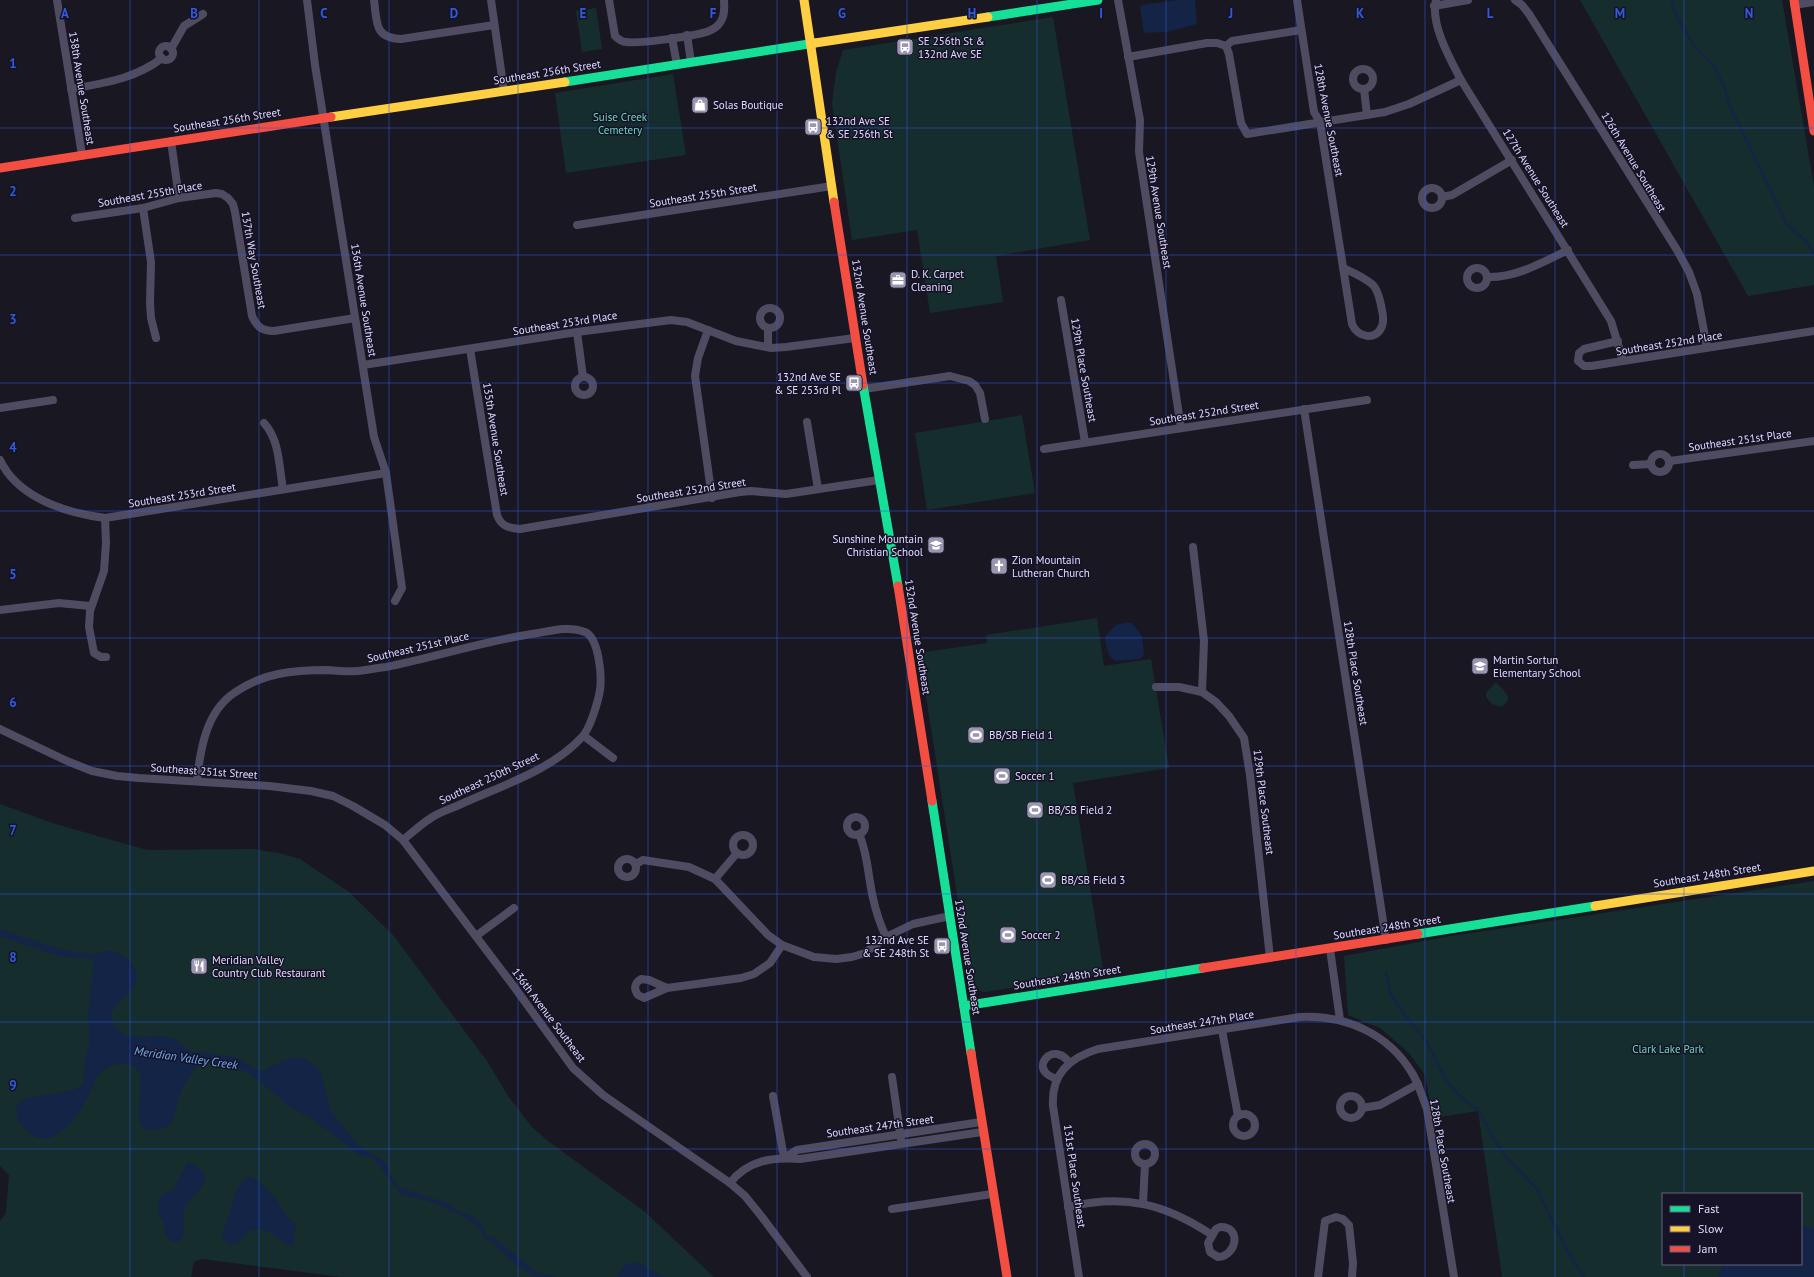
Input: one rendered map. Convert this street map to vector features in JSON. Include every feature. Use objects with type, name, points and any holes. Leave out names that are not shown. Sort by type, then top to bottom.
[{"type":"main road","name":"132nd Avenue Southeast","points":[[804,0],[855,338],[908,648],[964,1006],[980,1122],[1006,1277]]},
{"type":"main road","name":"Southeast 256th Street","points":[[0,168],[1098,0]]},
{"type":"main road","points":[[1794,2],[1814,131]]},
{"type":"main road","name":"Southeast 248th Street","points":[[964,1006],[1386,940],[1560,910],[1814,871]]},
{"type":"street","name":"138th Avenue Southeast","points":[[57,0],[82,155]]},
{"type":"street","name":"136th Avenue Southeast","points":[[307,0],[323,118],[374,437],[386,473],[402,588],[395,601]]},
{"type":"street","points":[[374,0],[378,28],[381,33],[393,39],[402,40],[494,25]]},
{"type":"street","points":[[490,0],[504,91]]},
{"type":"street","points":[[609,0],[615,36],[626,42],[672,38],[710,31],[720,23],[725,14],[724,0]]},
{"type":"street","name":"129th Avenue Southeast","points":[[1118,0],[1140,120],[1139,152],[1182,428]]},
{"type":"street","name":"128th Avenue Southeast","points":[[1297,0],[1314,112],[1320,122],[1343,268],[1354,328],[1362,335],[1372,336],[1378,332],[1383,325],[1384,319],[1378,292],[1373,285],[1363,277],[1343,268]]},
{"type":"street","points":[[1433,2],[1468,0]]},
{"type":"street","name":"126th Avenue Southeast","points":[[1515,0],[1522,5],[1529,14],[1677,250],[1689,272],[1697,294],[1707,347]]},
{"type":"street","name":"127th Avenue Southeast","points":[[1433,2],[1445,52],[1611,320],[1623,361]]},
{"type":"street","points":[[1794,2],[1814,2]]},
{"type":"street","points":[[71,89],[106,83],[132,76],[152,66],[162,58],[160,54],[162,49],[166,47],[171,49],[184,26],[203,14]]},
{"type":"street","points":[[1226,46],[1232,41],[1301,30]]},
{"type":"street","points":[[687,35],[691,62]]},
{"type":"street","points":[[672,38],[677,65]]},
{"type":"street","points":[[1128,57],[1207,43],[1217,43],[1226,46],[1230,54],[1241,123],[1247,134],[1385,112],[1409,104],[1461,80]]},
{"type":"street","points":[[1364,89],[1367,115]]},
{"type":"street","points":[[171,141],[179,198]]},
{"type":"street","points":[[1442,197],[1452,195],[1512,160]]},
{"type":"street","name":"Southeast 255th Street","points":[[577,225],[832,186]]},
{"type":"street","name":"Southeast 255th Place","points":[[75,218],[143,208],[179,198],[216,193],[222,194],[228,198]]},
{"type":"street","name":"137th Way Southeast","points":[[228,198],[233,204],[236,212],[252,316],[257,326],[266,331],[274,331],[355,318]]},
{"type":"street","points":[[143,208],[152,262],[150,303],[151,318],[156,338]]},
{"type":"street","points":[[1488,277],[1498,278],[1528,269],[1568,250]]},
{"type":"street","name":"129th Place Southeast","points":[[1061,300],[1085,442]]},
{"type":"street","name":"Southeast 253rd Place","points":[[363,365],[577,332],[671,320],[687,322],[736,341],[768,347],[786,347],[855,338]]},
{"type":"street","points":[[768,328],[768,347]]},
{"type":"street","points":[[708,330],[698,358],[696,376],[712,498]]},
{"type":"street","name":"Southeast 252nd Place","points":[[1618,341],[1584,349],[1579,353],[1578,361],[1584,366],[1814,331]]},
{"type":"street","points":[[577,332],[583,377]]},
{"type":"street","name":"135th Avenue Southeast","points":[[470,349],[497,515],[499,521],[508,527]]},
{"type":"street","points":[[864,389],[950,376],[969,381],[975,385],[980,393],[985,419]]},
{"type":"street","points":[[0,408],[53,400]]},
{"type":"street","name":"Southeast 252nd Street","points":[[1044,449],[1367,400]]},
{"type":"street","name":"128th Place Southeast","points":[[1304,410],[1386,940]]},
{"type":"street","points":[[807,422],[818,489]]},
{"type":"street","points":[[264,424],[273,436],[276,446],[282,489]]},
{"type":"street","name":"Southeast 251st Place","points":[[1670,461],[1814,441]]},
{"type":"street","name":"Southeast 251st Place","points":[[1659,454],[1669,458],[1670,461],[1670,465],[1661,471],[1654,469],[1651,464],[1651,460],[1659,454]]},
{"type":"street","name":"Southeast 253rd Street","points":[[0,460],[4,469],[18,485],[41,500],[71,511],[105,518],[386,473]]},
{"type":"street","name":"Southeast 251st Place","points":[[1633,465],[1651,464]]},
{"type":"street","name":"Southeast 252nd Street","points":[[508,527],[520,529],[751,491],[786,494],[879,480]]},
{"type":"street","points":[[105,518],[106,543],[104,571],[90,606],[89,626],[93,649],[98,656],[106,657]]},
{"type":"street","points":[[1156,687],[1179,686],[1202,692],[1204,641],[1193,547]]},
{"type":"street","points":[[0,610],[59,603],[90,606]]},
{"type":"street","name":"Southeast 251st Place","points":[[197,781],[200,753],[204,738],[218,710],[231,695],[248,684],[267,676],[292,671],[357,671],[387,666],[514,636],[562,629],[576,629],[588,633],[593,640],[597,651],[600,688],[594,710],[584,736]]},
{"type":"street","name":"129th Place Southeast","points":[[1202,692],[1216,702],[1229,716],[1244,738],[1250,775],[1270,958]]},
{"type":"street","name":"Southeast 251st Street","points":[[0,729],[67,761],[92,771],[117,776],[311,791],[333,796],[360,809],[403,840]]},
{"type":"street","points":[[584,736],[613,758]]},
{"type":"street","name":"Southeast 250th Street","points":[[403,840],[432,817],[531,772],[560,756],[584,736]]},
{"type":"street","points":[[859,834],[863,844],[877,914],[886,937]]},
{"type":"street","name":"136th Avenue Southeast","points":[[403,840],[573,1068],[604,1095],[730,1183],[745,1196],[806,1277]]},
{"type":"street","points":[[714,879],[737,853]]},
{"type":"street","points":[[636,864],[643,860],[689,867],[714,879],[768,935],[782,945],[814,957],[836,959],[852,958],[865,953],[886,937],[913,924],[950,916]]},
{"type":"street","points":[[476,936],[514,908]]},
{"type":"street","points":[[667,988],[740,978],[754,974],[770,963],[782,945]]},
{"type":"street","points":[[1330,949],[1340,1020]]},
{"type":"street","name":"Southeast 247th Place","points":[[1067,1066],[1084,1054],[1098,1049],[1300,1017],[1320,1016],[1340,1020]]},
{"type":"street","name":"128th Place Southeast","points":[[1340,1020],[1361,1028],[1380,1039],[1398,1055],[1418,1084],[1427,1109],[1454,1277]]},
{"type":"street","points":[[1222,1030],[1238,1116]]},
{"type":"street","points":[[1057,1079],[1046,1074],[1043,1066],[1045,1059],[1051,1054],[1063,1056],[1067,1066]]},
{"type":"street","name":"131st Place Southeast","points":[[1067,1066],[1057,1079],[1052,1094],[1079,1277]]},
{"type":"street","points":[[892,1077],[902,1144]]},
{"type":"street","points":[[1362,1108],[1380,1105],[1418,1084]]},
{"type":"street","points":[[773,1096],[784,1158]]},
{"type":"street","name":"Southeast 247th Street","points":[[784,1158],[797,1150],[980,1122]]},
{"type":"street","name":"Southeast 247th Street","points":[[730,1183],[741,1170],[766,1161],[784,1158],[800,1160],[982,1132]]},
{"type":"street","points":[[1143,1202],[1145,1164]]},
{"type":"street","points":[[892,1209],[992,1194]]},
{"type":"street","points":[[1068,1207],[1089,1202],[1143,1202],[1183,1218],[1212,1235]]},
{"type":"street","points":[[1318,1277],[1325,1221],[1336,1217],[1343,1219],[1349,1225],[1353,1263],[1352,1277]]},
{"type":"green space","points":[[1580,0],[1782,0],[1814,186],[1814,285],[1748,296]]},
{"type":"green space","points":[[596,8],[602,49],[582,52],[576,11]]},
{"type":"green space","points":[[1053,17],[1090,240],[996,256],[1003,302],[930,313],[917,230],[852,240],[832,103],[836,72],[843,50]]},
{"type":"green space","name":"Suise Creek Cemetery","points":[[673,74],[686,155],[566,173],[555,93]]},
{"type":"green space","points":[[1022,415],[1035,493],[927,510],[915,433]]},
{"type":"green space","points":[[1097,618],[1104,666],[1151,659],[1169,768],[1073,783],[1104,974],[985,992],[980,991],[971,984],[920,658],[924,652],[987,643],[986,635]]},
{"type":"green space","points":[[1495,683],[1502,688],[1508,697],[1502,707],[1492,704],[1486,697],[1486,693]]},
{"type":"green space","points":[[0,804],[52,823],[147,850],[253,849],[279,853],[300,859],[349,892],[393,935],[487,1061],[508,1096],[532,1127],[548,1141],[644,1211],[714,1277],[341,1277],[202,1259],[194,1262],[191,1277],[0,1277],[0,1221],[6,1213],[9,1175],[0,1166]]},
{"type":"green space","name":"Clark Lake Park","points":[[1814,881],[1814,1277],[1502,1277],[1478,1111],[1433,1118],[1425,1075],[1409,1053],[1380,1028],[1348,1015],[1344,956],[1451,936]]},
{"type":"water","points":[[1179,0],[1195,0],[1197,24],[1167,32],[1144,33],[1140,8],[1141,5]]},
{"type":"water","points":[[1132,623],[1142,636],[1144,653],[1139,659],[1115,661],[1110,657],[1107,650],[1105,636],[1116,625]]},
{"type":"water","name":"Meridian Valley Creek","points":[[0,929],[60,949],[96,955],[110,951],[124,956],[135,968],[137,975],[136,982],[131,991],[116,1006],[111,1014],[114,1027],[125,1035],[133,1037],[161,1036],[174,1038],[190,1051],[235,1057],[261,1072],[282,1061],[296,1057],[305,1059],[312,1063],[320,1072],[331,1111],[359,1146],[372,1155],[383,1160],[387,1164],[391,1176],[399,1187],[447,1203],[458,1211],[476,1218],[480,1222],[486,1235],[496,1239],[533,1270],[557,1277],[536,1277],[512,1262],[494,1244],[483,1237],[482,1232],[475,1223],[470,1222],[462,1215],[429,1201],[401,1194],[374,1159],[358,1154],[314,1120],[288,1106],[267,1087],[245,1071],[214,1062],[199,1063],[194,1069],[180,1093],[173,1119],[166,1127],[151,1130],[142,1127],[139,1119],[141,1084],[139,1073],[134,1066],[123,1064],[110,1067],[99,1074],[78,1114],[63,1131],[46,1139],[41,1139],[31,1134],[20,1124],[16,1110],[20,1103],[29,1098],[67,1092],[77,1088],[83,1083],[85,1059],[90,1042],[88,1013],[94,959],[59,956],[0,936]]},
{"type":"water","points":[[187,1163],[196,1166],[204,1175],[205,1179],[199,1190],[186,1204],[184,1209],[183,1237],[178,1242],[173,1242],[166,1237],[163,1221],[158,1212],[158,1203],[161,1195],[175,1187]]},
{"type":"water","points":[[248,1176],[256,1179],[274,1196],[288,1218],[297,1225],[293,1246],[288,1245],[269,1232],[259,1229],[249,1232],[240,1241],[234,1244],[224,1240],[222,1233],[237,1189]]},
{"type":"water","points":[[1802,1226],[1814,1228],[1814,1277],[1718,1277],[1723,1265],[1802,1265]]},
{"type":"water","points":[[636,1262],[665,1277],[617,1277],[625,1265]]},
{"type":"waterway","points":[[1671,0],[1677,17],[1692,43],[1715,68],[1724,86],[1730,106],[1787,225],[1807,242],[1814,255]]},
{"type":"waterway","points":[[1386,972],[1390,993],[1401,1010],[1426,1041],[1445,1079],[1459,1095],[1479,1111],[1492,1136],[1507,1158],[1537,1189],[1568,1253],[1584,1277]]},
{"type":"traffic: fast","points":[[988,17],[1098,0]]},
{"type":"traffic: fast","points":[[565,82],[815,43]]},
{"type":"traffic: fast","points":[[863,385],[898,586]]},
{"type":"traffic: fast","points":[[932,801],[971,1053]]},
{"type":"traffic: fast","points":[[1418,934],[1595,906]]},
{"type":"traffic: fast","points":[[964,1006],[1203,968]]},
{"type":"traffic: slow","points":[[804,0],[834,202]]},
{"type":"traffic: slow","points":[[815,43],[988,17]]},
{"type":"traffic: slow","points":[[331,117],[565,82]]},
{"type":"traffic: slow","points":[[1595,906],[1814,871]]},
{"type":"traffic: jam","points":[[1794,0],[1814,131]]},
{"type":"traffic: jam","points":[[0,168],[331,117]]},
{"type":"traffic: jam","points":[[834,202],[863,385]]},
{"type":"traffic: jam","points":[[898,586],[932,801]]},
{"type":"traffic: jam","points":[[1203,968],[1418,934]]},
{"type":"traffic: jam","points":[[971,1053],[1007,1277]]},
{"type":"place","name":"SE 256th St & 132nd Ave SE","points":[[905,47]]},
{"type":"place","name":"Solas Boutique","points":[[700,105]]},
{"type":"place","name":"132nd Ave SE & SE 256th St","points":[[813,127]]},
{"type":"place","name":"D. K. Carpet Cleaning","points":[[898,280]]},
{"type":"place","name":"132nd Ave SE & SE 253rd Pl","points":[[854,383]]},
{"type":"place","name":"Sunshine Mountain Christian School","points":[[936,545]]},
{"type":"place","name":"Zion Mountain Lutheran Church","points":[[999,566]]},
{"type":"place","name":"Martin Sortun Elementary School","points":[[1480,666]]},
{"type":"place","name":"BB/SB Field 1","points":[[976,735]]},
{"type":"place","name":"Soccer 1","points":[[1002,776]]},
{"type":"place","name":"BB/SB Field 2","points":[[1035,810]]},
{"type":"place","name":"BB/SB Field 3","points":[[1048,880]]},
{"type":"place","name":"Soccer 2","points":[[1008,935]]},
{"type":"place","name":"132nd Ave SE & SE 248th St","points":[[942,946]]},
{"type":"place","name":"Meridian Valley Country Club Restaurant","points":[[199,966]]}]
